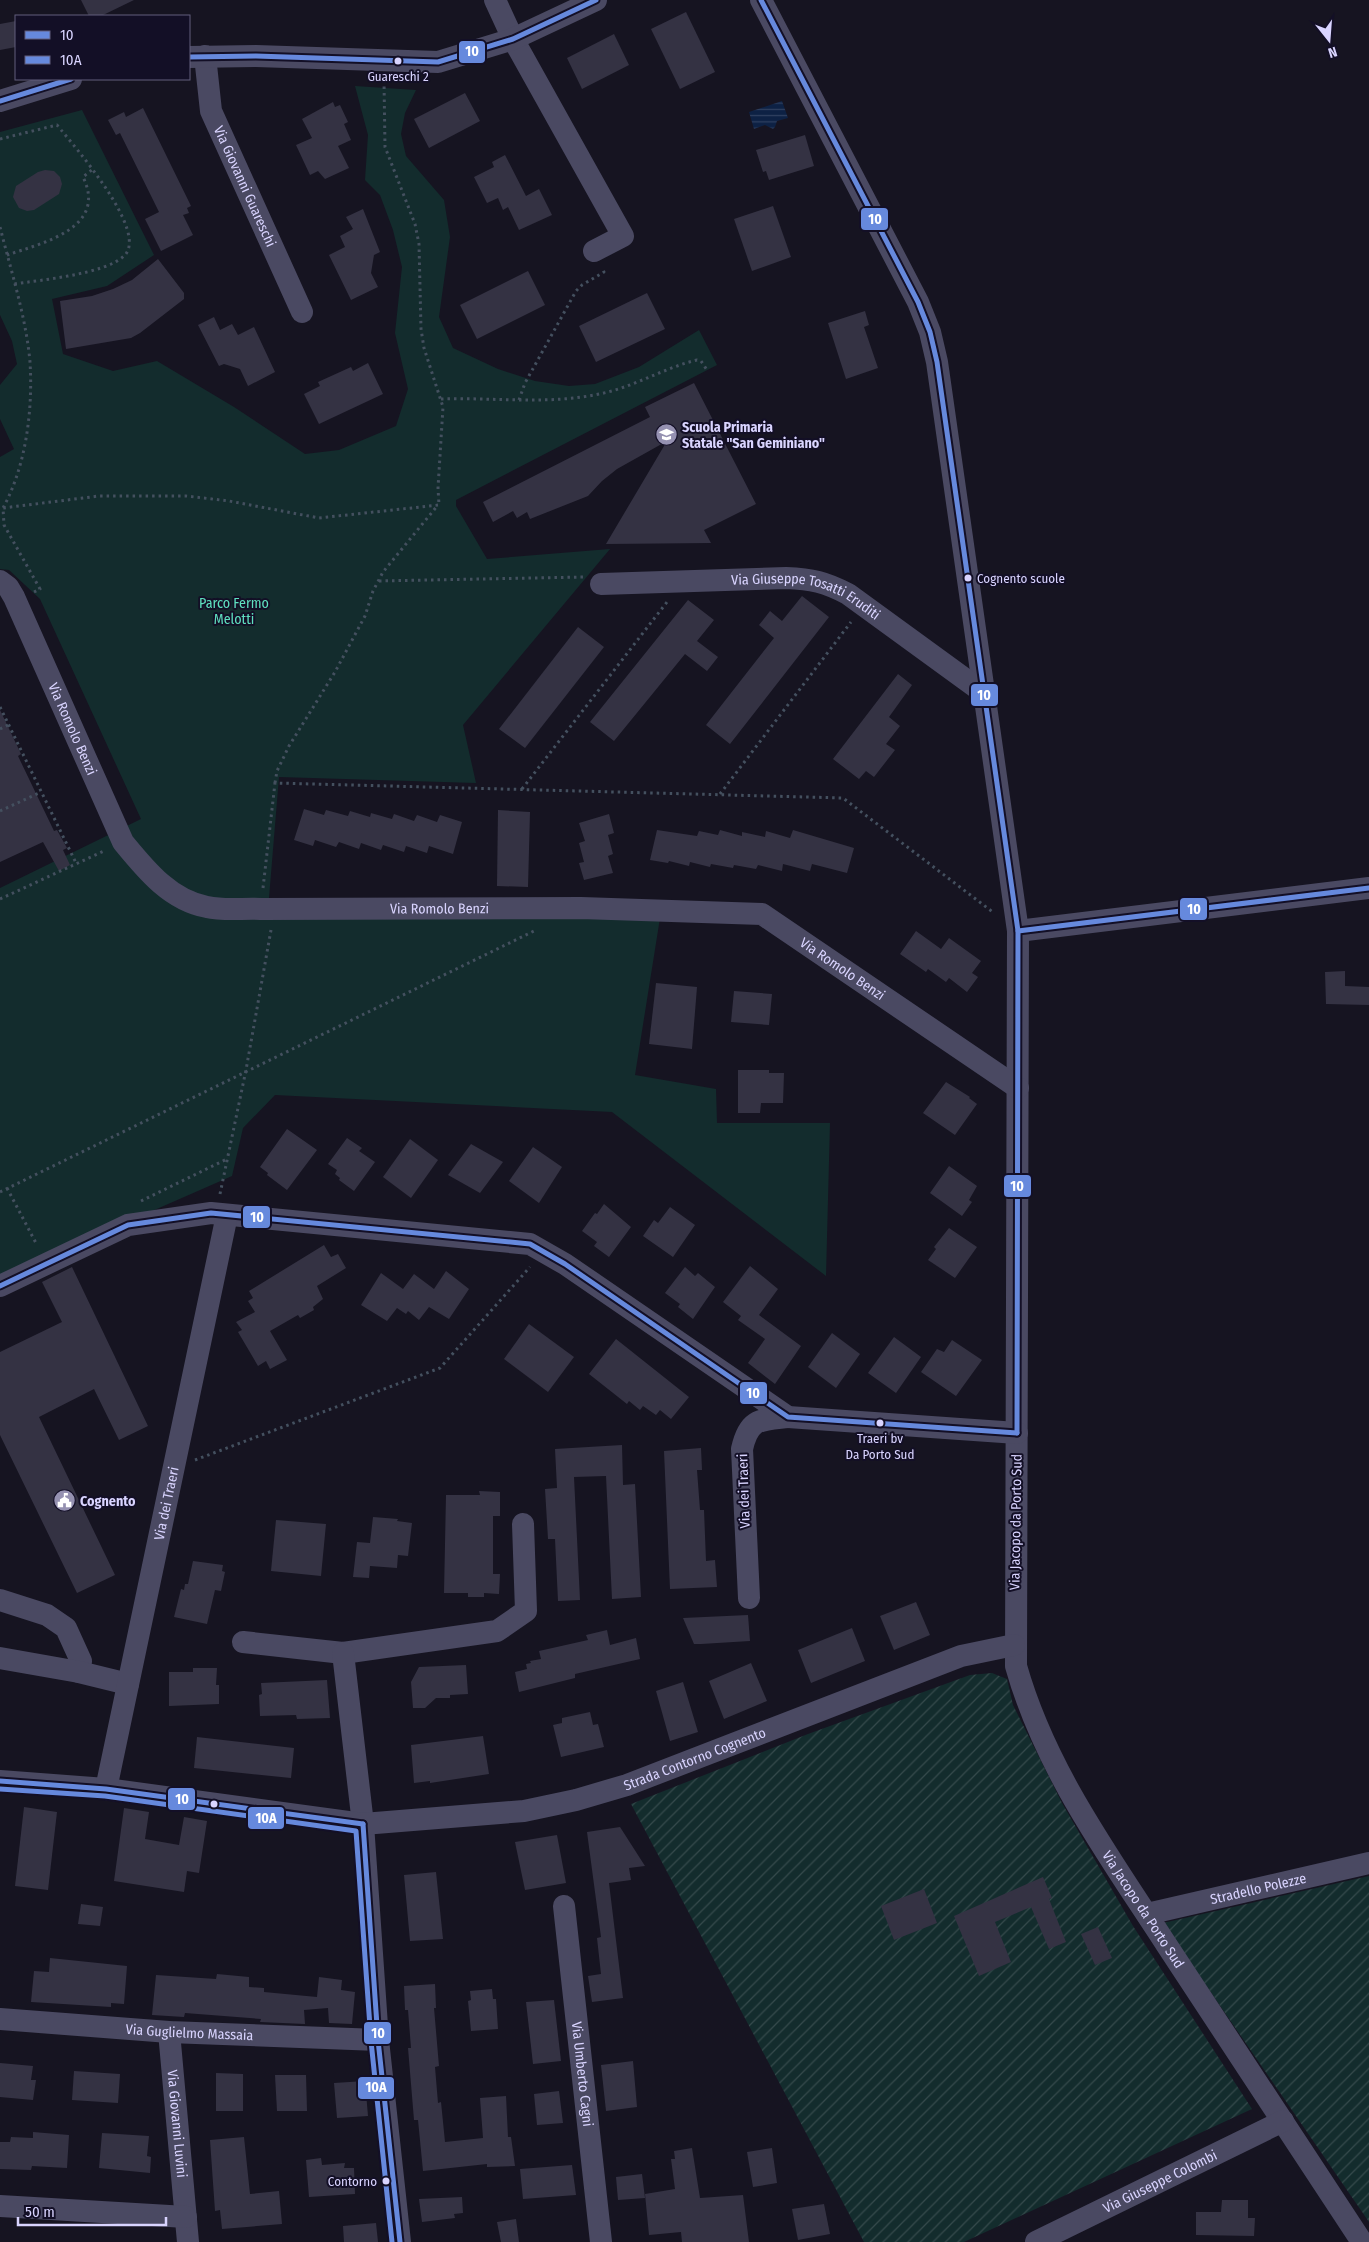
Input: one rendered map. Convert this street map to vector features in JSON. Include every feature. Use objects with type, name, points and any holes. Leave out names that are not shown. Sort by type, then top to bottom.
[{"type":"street","points":[[495,0],[512,40],[623,236],[594,252]]},
{"type":"street","name":"Via Giovanni Guareschi","points":[[302,312],[211,111],[197,56],[438,62],[512,40],[596,0]]},
{"type":"street","name":"Via Jacopo da Porto Sud","points":[[761,0],[918,302],[930,332],[938,362],[1018,931],[1017,1433],[1014,1645],[1016,1666],[1025,1698],[1040,1736],[1096,1837],[1362,2242]]},
{"type":"street","points":[[0,101],[68,80]]},
{"type":"street","name":"Via Giuseppe Tosatti Eruditi","points":[[601,584],[684,580],[806,579],[827,583],[848,594],[984,694]]},
{"type":"street","name":"Via Romolo Benzi","points":[[0,581],[8,587],[16,601],[123,842],[142,866],[167,889],[188,901],[208,908],[581,908],[762,914],[1018,1088]]},
{"type":"street","points":[[1018,931],[1369,888]]},
{"type":"street","points":[[0,1286],[128,1225],[222,1215],[530,1244],[565,1264],[788,1417]]},
{"type":"street","name":"Via dei Traeri","points":[[106,1789],[174,1468],[222,1215]]},
{"type":"street","name":"Via dei Traeri","points":[[749,1598],[742,1448],[746,1432],[761,1420],[788,1417],[1017,1433]]},
{"type":"street","points":[[243,1642],[343,1653],[497,1631],[526,1611],[523,1524]]},
{"type":"street","points":[[0,1600],[47,1615],[66,1628],[81,1661],[79,1672]]},
{"type":"street","name":"Strada Contorno Cognento","points":[[0,1781],[106,1789],[363,1824],[524,1811],[576,1800],[627,1785],[962,1656],[1014,1645]]},
{"type":"street","points":[[343,1653],[363,1824],[378,2040],[400,2242]]},
{"type":"street","points":[[0,1658],[79,1672],[128,1684]]},
{"type":"street","name":"Stradello Polezze","points":[[1147,1914],[1369,1863]]},
{"type":"street","name":"Via Umberto Cagni","points":[[564,1906],[600,2242]]},
{"type":"street","name":"Via Guglielmo Massaia","points":[[0,2019],[169,2032],[378,2040]]},
{"type":"street","name":"Via Giovanni Luvini","points":[[169,2032],[188,2242]]},
{"type":"street","name":"Via Giuseppe Colombi","points":[[1036,2242],[1283,2122]]},
{"type":"street","points":[[0,2206],[186,2217]]},
{"type":"path","points":[[222,1215],[246,1070],[268,909],[277,771],[289,746],[335,672],[365,616],[383,572],[439,505],[438,488],[443,407],[424,348],[421,329],[418,244],[415,224],[385,147],[384,60]]},
{"type":"path","points":[[0,139],[56,125],[100,178],[127,228],[131,240],[130,248],[126,255],[118,261],[86,272],[14,284]]},
{"type":"path","points":[[7,255],[55,239],[80,220],[87,211],[90,199],[83,177],[93,169]]},
{"type":"path","points":[[0,227],[30,361],[30,384],[24,451],[11,494],[2,509],[4,525],[40,589],[16,601]]},
{"type":"path","points":[[519,400],[525,383],[576,291],[582,285],[604,272],[594,252]]},
{"type":"path","points":[[441,399],[519,400],[581,397],[608,392],[650,379],[687,362],[701,361],[707,370]]},
{"type":"path","points":[[2,509],[99,496],[186,496],[229,501],[319,518],[439,505]]},
{"type":"path","points":[[378,581],[579,576],[601,584]]},
{"type":"path","points":[[521,789],[684,580]]},
{"type":"path","points":[[720,795],[863,606]]},
{"type":"path","points":[[0,707],[76,863]]},
{"type":"path","points":[[0,729],[8,725]]},
{"type":"path","points":[[275,783],[843,798],[1018,931]]},
{"type":"path","points":[[0,811],[41,792]]},
{"type":"path","points":[[0,899],[123,842]]},
{"type":"path","points":[[0,1192],[537,929]]},
{"type":"path","points":[[7,1188],[39,1250]]},
{"type":"path","points":[[174,1468],[440,1368],[544,1252]]},
{"type":"green space","name":"Parco Fermo Melotti","points":[[355,86],[416,90],[405,113],[401,134],[406,156],[444,200],[450,237],[439,317],[453,348],[498,369],[535,381],[569,386],[595,384],[639,367],[699,330],[717,365],[456,500],[456,506],[487,559],[610,549],[463,725],[476,783],[279,777],[268,910],[660,918],[635,1075],[716,1089],[717,1123],[830,1123],[826,1276],[612,1112],[275,1095],[243,1128],[232,1176],[102,1233],[0,1282],[0,888],[141,819],[40,599],[9,570],[0,569],[0,457],[14,449],[0,419],[0,385],[17,364],[12,341],[0,315],[0,132],[82,110],[154,255],[107,286],[52,299],[63,354],[113,371],[157,361],[234,407],[305,454],[339,450],[396,426],[408,389],[395,333],[402,267],[393,230],[380,195],[365,180],[368,135]]},
{"type":"green space","points":[[992,1673],[1007,1679],[1013,1705],[1062,1803],[1133,1926],[1252,2109],[964,2242],[864,2242],[631,1804],[808,1734],[970,1675]]},
{"type":"green space","points":[[1369,1876],[1369,2222],[1163,1923]]},
{"type":"water","points":[[782,101],[788,118],[777,121],[773,129],[765,125],[754,129],[749,112]]},
{"type":"building","points":[[81,0],[134,0],[103,15],[88,15]]},
{"type":"building","points":[[686,12],[715,72],[680,89],[651,29]]},
{"type":"building","points":[[15,21],[15,47],[0,50],[0,24]]},
{"type":"building","points":[[614,34],[629,65],[582,89],[567,58]]},
{"type":"building","points":[[465,93],[480,121],[429,148],[414,119]]},
{"type":"building","points":[[333,102],[335,107],[340,105],[348,122],[344,124],[351,140],[338,146],[349,168],[325,179],[318,171],[310,175],[296,145],[312,138],[302,119]]},
{"type":"building","points":[[143,108],[191,206],[187,208],[189,213],[183,215],[193,235],[161,251],[145,219],[159,212],[120,133],[116,135],[108,120],[124,112],[126,117]]},
{"type":"building","points":[[805,135],[814,166],[769,180],[766,171],[763,172],[756,150]]},
{"type":"building","points":[[505,155],[526,196],[539,189],[552,215],[519,230],[508,207],[503,210],[498,198],[487,203],[474,177],[494,167],[492,162]]},
{"type":"building","points":[[45,170],[54,171],[60,177],[62,184],[59,194],[34,210],[27,211],[19,208],[13,197],[16,186],[38,172]]},
{"type":"building","points":[[773,206],[791,257],[752,271],[734,219]]},
{"type":"building","points":[[363,209],[380,252],[374,255],[371,273],[378,287],[351,300],[329,255],[345,247],[340,236],[353,229],[346,217]]},
{"type":"building","points":[[158,259],[184,293],[184,299],[131,338],[66,349],[60,301],[92,296],[113,289],[132,280]]},
{"type":"building","points":[[528,271],[545,305],[477,339],[460,305]]},
{"type":"building","points":[[647,293],[665,329],[596,362],[579,326]]},
{"type":"building","points":[[865,311],[869,325],[864,327],[878,368],[846,379],[828,323]]},
{"type":"building","points":[[214,317],[220,330],[232,324],[238,335],[254,327],[275,372],[248,386],[240,369],[224,364],[219,366],[198,325]]},
{"type":"building","points":[[368,363],[383,394],[319,424],[304,394],[320,386],[318,382],[351,367],[353,371]]},
{"type":"building","points":[[694,383],[756,504],[704,530],[711,543],[606,544],[667,441],[617,469],[588,496],[530,519],[527,512],[517,518],[513,511],[493,522],[483,502],[650,417],[645,407]]},
{"type":"building","points":[[802,596],[829,617],[730,744],[706,725],[774,638],[759,625],[770,611],[782,621]]},
{"type":"building","points":[[688,600],[714,620],[697,641],[718,657],[707,671],[685,654],[614,741],[590,722]]},
{"type":"building","points":[[578,627],[604,647],[525,748],[499,729]]},
{"type":"building","points":[[898,674],[912,685],[889,717],[900,726],[886,744],[895,750],[874,777],[866,771],[859,779],[833,759]]},
{"type":"building","points":[[0,710],[21,754],[18,756],[54,831],[57,830],[67,848],[63,850],[70,865],[59,871],[43,842],[0,862]]},
{"type":"building","points":[[304,809],[324,815],[326,810],[348,816],[350,811],[370,817],[371,813],[392,819],[394,814],[414,821],[417,815],[437,822],[440,815],[462,822],[453,854],[429,846],[427,853],[406,846],[404,852],[383,845],[381,850],[361,843],[359,849],[339,842],[336,847],[315,840],[313,846],[294,840]]},
{"type":"building","points":[[498,810],[530,812],[528,887],[497,886]]},
{"type":"building","points":[[609,814],[614,833],[608,835],[613,854],[608,856],[613,873],[584,880],[579,863],[584,862],[579,843],[585,841],[579,823]]},
{"type":"building","points":[[657,830],[697,836],[699,831],[718,835],[720,830],[742,836],[742,832],[765,837],[766,831],[790,838],[793,830],[854,848],[847,873],[812,864],[810,871],[783,864],[782,871],[758,865],[756,869],[734,865],[733,868],[711,864],[710,867],[690,862],[689,866],[669,861],[668,863],[650,860]]},
{"type":"building","points":[[916,931],[941,949],[949,938],[981,961],[972,973],[978,977],[967,992],[949,978],[946,982],[928,969],[926,972],[900,954]]},
{"type":"building","points":[[1345,971],[1345,986],[1369,987],[1369,1005],[1326,1004],[1325,972]]},
{"type":"building","points":[[656,983],[697,987],[692,1049],[649,1044]]},
{"type":"building","points":[[734,991],[772,994],[769,1025],[731,1022]]},
{"type":"building","points":[[738,1070],[769,1070],[769,1073],[784,1073],[783,1103],[761,1103],[760,1113],[738,1113]]},
{"type":"building","points":[[946,1082],[970,1097],[977,1104],[955,1135],[923,1113]]},
{"type":"building","points":[[287,1129],[317,1150],[287,1190],[267,1175],[268,1173],[260,1167]]},
{"type":"building","points":[[347,1138],[362,1148],[359,1151],[375,1162],[354,1191],[339,1180],[340,1178],[335,1174],[337,1170],[328,1164]]},
{"type":"building","points":[[410,1139],[438,1160],[411,1198],[383,1177]]},
{"type":"building","points":[[471,1144],[503,1162],[480,1193],[448,1175]]},
{"type":"building","points":[[533,1147],[562,1167],[539,1203],[509,1181]]},
{"type":"building","points":[[949,1166],[977,1186],[969,1200],[972,1202],[962,1216],[930,1193]]},
{"type":"building","points":[[604,1204],[631,1227],[609,1257],[594,1246],[597,1242],[582,1231]]},
{"type":"building","points":[[670,1207],[695,1225],[673,1257],[643,1236],[654,1220],[658,1223]]},
{"type":"building","points":[[949,1228],[977,1247],[955,1278],[928,1260],[936,1249],[934,1247]]},
{"type":"building","points":[[324,1245],[331,1257],[338,1254],[346,1268],[317,1286],[323,1299],[313,1307],[314,1310],[300,1318],[298,1315],[270,1331],[287,1360],[270,1369],[266,1361],[258,1366],[238,1332],[242,1330],[236,1322],[255,1312],[248,1301],[253,1298],[249,1291]]},
{"type":"building","points":[[750,1266],[778,1289],[759,1315],[801,1346],[775,1384],[748,1363],[765,1339],[738,1320],[741,1316],[723,1302]]},
{"type":"building","points":[[72,1267],[148,1426],[119,1440],[94,1389],[39,1417],[115,1575],[77,1593],[0,1435],[0,1352],[62,1322],[42,1282]]},
{"type":"building","points":[[685,1267],[695,1276],[698,1273],[715,1287],[693,1319],[678,1307],[680,1304],[665,1293]]},
{"type":"building","points":[[446,1271],[469,1289],[449,1319],[429,1307],[419,1320],[408,1311],[406,1314],[397,1308],[387,1321],[361,1305],[381,1273],[403,1289],[414,1274],[434,1289]]},
{"type":"building","points":[[529,1324],[574,1357],[548,1392],[504,1359]]},
{"type":"building","points":[[832,1333],[860,1354],[836,1388],[808,1367]]},
{"type":"building","points":[[894,1337],[921,1357],[896,1393],[868,1373]]},
{"type":"building","points":[[616,1339],[689,1397],[671,1419],[660,1410],[656,1415],[643,1406],[640,1410],[629,1401],[627,1404],[589,1374]]},
{"type":"building","points":[[952,1340],[982,1360],[956,1396],[921,1372],[937,1349],[944,1352]]},
{"type":"building","points":[[622,1445],[623,1485],[635,1484],[641,1597],[612,1599],[606,1476],[574,1477],[580,1600],[558,1601],[555,1539],[548,1539],[545,1489],[557,1488],[555,1449]]},
{"type":"building","points":[[701,1448],[702,1470],[697,1470],[700,1510],[704,1510],[706,1561],[715,1560],[717,1587],[670,1589],[664,1451]]},
{"type":"building","points":[[479,1491],[500,1492],[500,1516],[493,1516],[493,1574],[500,1574],[499,1594],[484,1593],[484,1597],[468,1597],[468,1593],[444,1593],[446,1495],[480,1495]]},
{"type":"building","points":[[373,1517],[398,1519],[397,1521],[412,1523],[408,1556],[398,1555],[397,1568],[370,1566],[369,1578],[353,1577],[357,1542],[370,1543]]},
{"type":"building","points":[[276,1520],[326,1524],[321,1576],[271,1571]]},
{"type":"building","points":[[193,1561],[223,1565],[222,1571],[225,1572],[221,1591],[215,1590],[207,1624],[174,1617],[181,1589],[184,1590],[185,1584],[188,1584]]},
{"type":"building","points":[[916,1602],[930,1635],[894,1650],[880,1616]]},
{"type":"building","points":[[748,1615],[750,1641],[701,1644],[694,1644],[683,1618]]},
{"type":"building","points":[[852,1628],[865,1661],[811,1683],[798,1650]]},
{"type":"building","points":[[607,1630],[610,1645],[636,1638],[640,1659],[575,1674],[575,1678],[519,1692],[515,1672],[527,1669],[526,1664],[531,1663],[530,1661],[541,1659],[539,1651],[588,1640],[586,1635]]},
{"type":"building","points":[[751,1663],[767,1701],[724,1719],[709,1681]]},
{"type":"building","points":[[466,1665],[468,1694],[450,1695],[450,1698],[436,1698],[425,1708],[413,1708],[411,1682],[419,1667]]},
{"type":"building","points":[[193,1668],[217,1668],[216,1685],[219,1685],[219,1704],[169,1706],[169,1672],[193,1672]]},
{"type":"building","points":[[327,1680],[330,1718],[297,1719],[296,1715],[260,1716],[259,1695],[262,1694],[261,1683]]},
{"type":"building","points":[[683,1682],[698,1732],[670,1741],[656,1691]]},
{"type":"building","points":[[590,1712],[593,1725],[598,1724],[604,1747],[561,1757],[553,1725],[562,1723],[562,1718]]},
{"type":"building","points":[[483,1736],[489,1774],[430,1783],[430,1781],[414,1783],[411,1745]]},
{"type":"building","points":[[197,1737],[294,1748],[291,1778],[194,1768]]},
{"type":"building","points":[[24,1807],[57,1812],[48,1890],[15,1886]]},
{"type":"building","points":[[124,1808],[149,1812],[145,1839],[179,1845],[184,1817],[207,1821],[199,1873],[187,1871],[184,1892],[114,1881]]},
{"type":"building","points":[[620,1827],[645,1866],[629,1868],[631,1880],[609,1883],[623,1998],[592,2002],[588,1976],[601,1974],[597,1938],[601,1937],[587,1832]]},
{"type":"building","points":[[557,1835],[566,1883],[525,1890],[515,1842]]},
{"type":"building","points":[[436,1872],[443,1939],[410,1941],[404,1875]]},
{"type":"building","points":[[1043,1877],[1052,1898],[1049,1899],[1066,1942],[1049,1949],[1031,1907],[995,1922],[1011,1962],[979,1976],[954,1916]]},
{"type":"building","points":[[924,1889],[937,1923],[894,1940],[881,1906]]},
{"type":"building","points":[[81,1904],[103,1907],[100,1926],[78,1924]]},
{"type":"building","points":[[1098,1927],[1112,1958],[1095,1965],[1081,1934]]},
{"type":"building","points":[[50,1958],[127,1966],[124,2004],[111,2003],[111,2007],[31,2002],[34,1971],[49,1972]]},
{"type":"building","points":[[217,1974],[249,1977],[249,1987],[264,1988],[264,1992],[317,1997],[319,1977],[342,1980],[341,1990],[355,1992],[352,2024],[329,2023],[328,2008],[304,2010],[305,2024],[260,2022],[261,2019],[185,2013],[184,2017],[152,2015],[156,1975],[216,1979]]},
{"type":"building","points":[[435,1984],[436,2008],[434,2008],[439,2066],[435,2067],[438,2103],[441,2102],[445,2142],[483,2138],[480,2098],[506,2096],[508,2137],[511,2137],[515,2166],[487,2167],[487,2164],[423,2171],[418,2120],[414,2120],[408,2048],[411,2048],[408,2010],[405,2010],[404,1986]]},
{"type":"building","points":[[492,1989],[493,1999],[496,1999],[498,2029],[471,2031],[468,2001],[471,2000],[470,1991]]},
{"type":"building","points":[[554,2000],[561,2061],[533,2064],[526,2002]]},
{"type":"building","points":[[633,2061],[637,2107],[606,2111],[601,2065]]},
{"type":"building","points":[[0,2063],[33,2066],[31,2080],[36,2080],[33,2100],[0,2097]]},
{"type":"building","points":[[74,2071],[120,2074],[118,2103],[72,2100]]},
{"type":"building","points":[[216,2073],[243,2074],[243,2111],[216,2111]]},
{"type":"building","points":[[275,2075],[306,2075],[307,2111],[277,2111]]},
{"type":"building","points":[[365,2081],[368,2116],[337,2118],[334,2083]]},
{"type":"building","points":[[559,2091],[563,2123],[537,2125],[534,2094]]},
{"type":"building","points":[[33,2132],[69,2135],[67,2168],[32,2166],[31,2170],[0,2169],[0,2142],[10,2142],[11,2137],[33,2138]]},
{"type":"building","points":[[102,2133],[149,2136],[147,2156],[151,2157],[150,2173],[99,2168]]},
{"type":"building","points":[[244,2137],[250,2194],[279,2191],[282,2224],[222,2229],[220,2210],[215,2211],[210,2140]]},
{"type":"building","points":[[692,2148],[700,2198],[743,2195],[749,2242],[682,2242],[681,2232],[649,2235],[645,2194],[675,2189],[671,2159],[675,2159],[674,2151]]},
{"type":"building","points":[[772,2148],[777,2183],[753,2187],[747,2152]]},
{"type":"building","points":[[321,2158],[322,2165],[345,2163],[344,2168],[354,2168],[355,2194],[309,2197],[306,2160]]},
{"type":"building","points":[[572,2165],[576,2195],[523,2199],[520,2169]]},
{"type":"building","points":[[642,2174],[645,2198],[618,2200],[616,2177]]},
{"type":"building","points":[[462,2197],[463,2213],[454,2214],[455,2218],[422,2222],[419,2199]]},
{"type":"building","points":[[1222,2200],[1248,2200],[1248,2218],[1255,2218],[1254,2236],[1196,2235],[1196,2212],[1221,2212]]},
{"type":"building","points":[[824,2204],[830,2234],[798,2240],[792,2209]]},
{"type":"building","points":[[516,2219],[519,2242],[501,2242],[497,2222]]},
{"type":"building","points":[[376,2223],[378,2242],[344,2242],[343,2226]]},
{"type":"transit line","name":"10","points":[[190,57],[256,56],[438,62],[513,39],[596,0]]},
{"type":"transit line","name":"10","points":[[761,0],[918,302],[930,332],[937,362],[1018,931],[1017,1433]]},
{"type":"transit line","name":"10","points":[[0,101],[68,80]]},
{"type":"transit line","name":"10","points":[[1018,931],[1369,888]]},
{"type":"transit line","name":"10","points":[[0,1286],[128,1225],[211,1213],[530,1244],[565,1264],[788,1417],[1017,1433]]},
{"type":"transit line","name":"10","points":[[0,1781],[106,1789],[363,1824]]},
{"type":"transit line","name":"10A","points":[[0,1789],[105,1796],[356,1831],[371,2041],[392,2242]]},
{"type":"transit line","name":"10","points":[[363,1824],[378,2040],[400,2242]]},
{"type":"place","name":"Guareschi 2","points":[[398,61]]},
{"type":"place","name":"Scuola Primaria Statale \"San Geminiano\"","points":[[666,435]]},
{"type":"place","name":"Cognento scuole","points":[[968,578]]},
{"type":"place","name":"Traeri bv Da Porto Sud","points":[[880,1423]]},
{"type":"place","name":"Cognento","points":[[64,1501]]},
{"type":"place","name":"Contorno","points":[[386,2181]]}]
